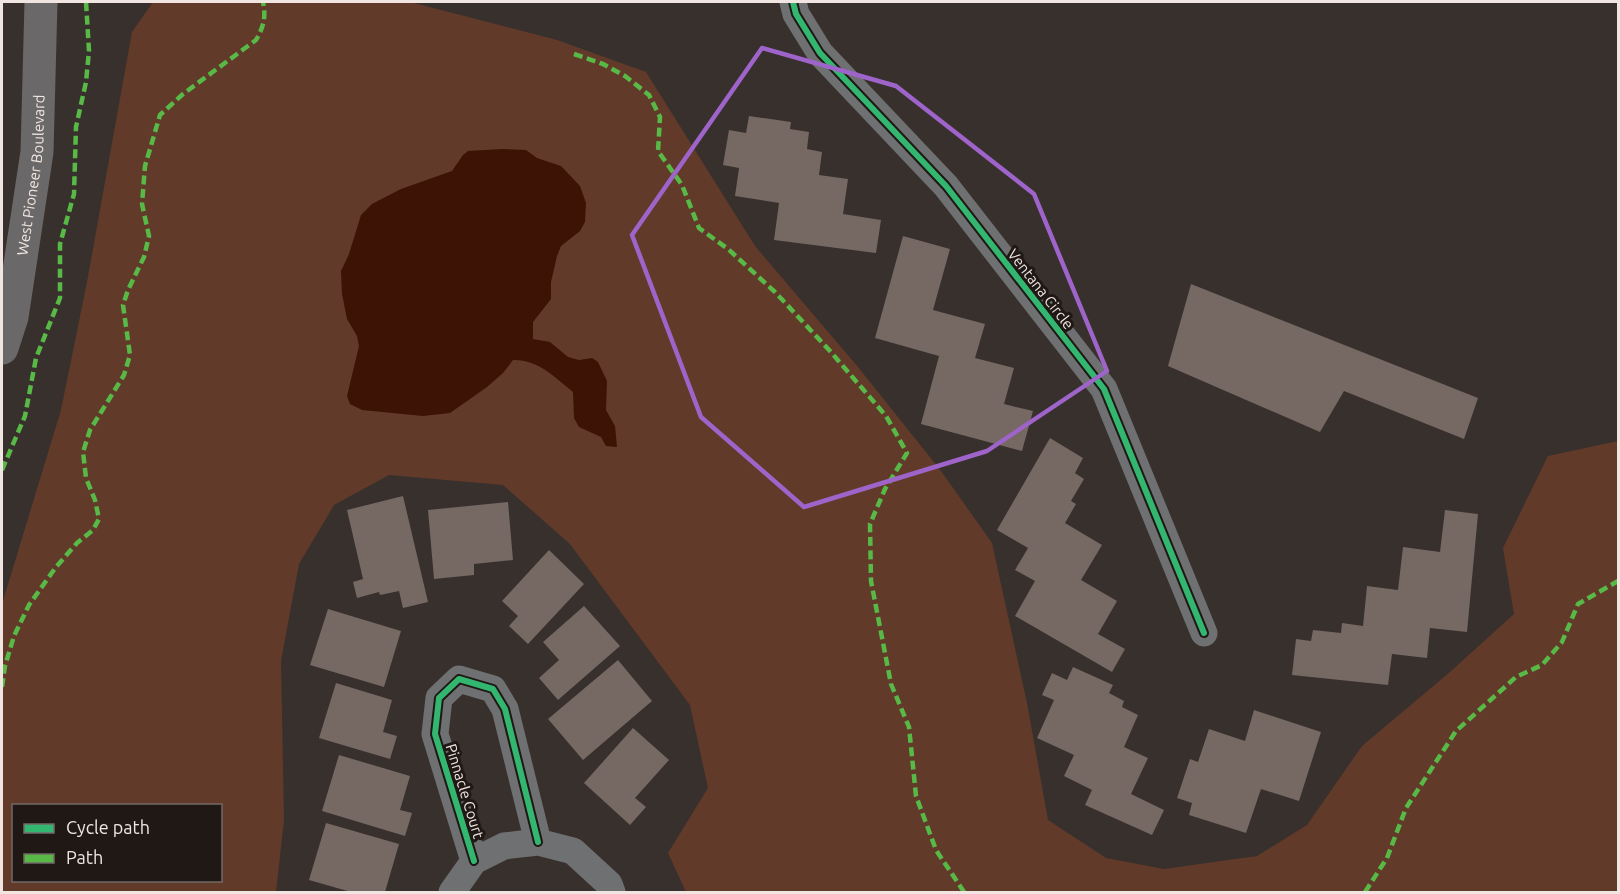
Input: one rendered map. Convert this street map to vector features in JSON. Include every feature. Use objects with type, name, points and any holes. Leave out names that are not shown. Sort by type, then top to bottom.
[{"type":"main road","name":"West Pioneer Boulevard","points":[[2,348],[12,316],[37,152],[41,2]]},
{"type":"street","name":"Ventana Circle","points":[[793,2],[796,14],[820,53],[946,186],[1104,389],[1204,633]]},
{"type":"street","name":"Pinnacle Court","points":[[474,861],[435,735],[439,698],[459,679],[493,689],[505,709],[538,842]]},
{"type":"street","name":"Pinnacle Court","points":[[452,892],[474,861],[504,846],[538,842],[573,851],[609,884],[612,892]]},
{"type":"highlighted area","points":[[762,48],[896,86],[1034,194],[1107,371],[987,451],[804,507],[701,417],[632,235]]},
{"type":"shaded area","points":[[153,2],[410,2],[557,40],[646,72],[755,246],[858,367],[941,471],[992,543],[1027,703],[1048,820],[1106,858],[1164,869],[1257,856],[1307,825],[1362,746],[1450,672],[1514,614],[1503,548],[1548,456],[1618,441],[1618,892],[686,892],[668,853],[708,788],[690,705],[570,544],[503,485],[389,475],[334,505],[299,564],[281,661],[284,820],[276,892],[2,892],[2,604],[61,410],[87,282],[132,32]]},
{"type":"shaded area","points":[[526,150],[537,158],[561,166],[580,186],[586,203],[585,222],[580,231],[561,246],[551,282],[551,299],[533,322],[533,339],[550,342],[568,357],[579,360],[592,358],[598,362],[607,381],[606,410],[615,426],[617,447],[606,446],[601,437],[579,427],[574,418],[573,392],[545,370],[522,360],[513,360],[503,373],[487,387],[450,413],[423,416],[362,410],[350,404],[347,396],[359,346],[357,336],[347,319],[342,294],[341,271],[349,254],[361,215],[372,204],[401,189],[452,171],[468,151]]},
{"type":"building","points":[[749,116],[791,122],[790,129],[809,132],[807,149],[822,152],[819,175],[848,179],[843,214],[881,220],[876,253],[774,240],[779,203],[735,196],[739,168],[723,165],[729,130],[746,133]]},
{"type":"building","points":[[903,236],[950,249],[933,310],[985,324],[975,358],[1014,368],[1004,404],[1033,411],[1022,451],[921,424],[939,356],[875,338]]},
{"type":"building","points":[[1191,284],[1478,398],[1464,439],[1344,391],[1320,432],[1168,366]]},
{"type":"building","points":[[1050,438],[1083,458],[1075,473],[1084,479],[1071,501],[1076,504],[1065,523],[1102,545],[1081,580],[1117,601],[1098,634],[1125,649],[1112,672],[1015,616],[1035,581],[1015,570],[1028,548],[997,530]]},
{"type":"building","points":[[403,496],[428,602],[403,608],[399,591],[380,595],[379,592],[357,598],[353,582],[363,579],[347,510]]},
{"type":"building","points":[[508,502],[513,560],[474,564],[474,575],[434,579],[428,510]]},
{"type":"building","points":[[1445,510],[1478,514],[1467,632],[1430,628],[1427,658],[1392,654],[1388,685],[1292,675],[1296,639],[1311,641],[1313,630],[1341,633],[1342,623],[1363,626],[1367,586],[1398,590],[1403,547],[1440,552]]},
{"type":"building","points":[[549,550],[584,584],[528,644],[509,626],[518,616],[502,601]]},
{"type":"building","points":[[584,606],[620,646],[558,700],[539,678],[559,660],[543,642]]},
{"type":"building","points":[[328,609],[401,631],[384,687],[310,665]]},
{"type":"building","points":[[618,660],[652,701],[583,760],[548,719]]},
{"type":"building","points":[[1073,667],[1113,685],[1109,693],[1124,701],[1122,707],[1138,715],[1124,747],[1148,758],[1131,794],[1164,810],[1152,835],[1085,805],[1092,790],[1064,776],[1074,755],[1037,738],[1054,700],[1042,695],[1052,673],[1067,680]]},
{"type":"building","points":[[336,683],[392,700],[383,732],[397,736],[390,759],[319,738]]},
{"type":"building","points":[[1254,710],[1321,732],[1299,801],[1261,789],[1246,833],[1189,815],[1192,803],[1177,798],[1190,759],[1198,762],[1209,729],[1245,741]]},
{"type":"building","points":[[633,728],[669,760],[635,798],[646,807],[630,825],[584,783]]},
{"type":"building","points":[[339,755],[410,776],[400,810],[412,813],[405,836],[322,811]]},
{"type":"building","points":[[326,823],[399,844],[385,892],[351,892],[309,880]]},
{"type":"marked path","points":[[2,470],[25,416],[36,358],[60,298],[60,244],[74,194],[76,127],[86,82],[89,51],[86,2]]},
{"type":"marked path","points":[[2,687],[5,666],[14,636],[29,605],[56,567],[77,543],[93,530],[99,519],[95,500],[86,478],[83,452],[90,430],[124,375],[130,355],[123,305],[144,257],[149,236],[142,204],[145,166],[160,115],[183,94],[256,40],[264,21],[263,2]]},
{"type":"marked path","points":[[574,54],[603,64],[625,76],[649,95],[660,117],[658,151],[682,185],[699,228],[728,249],[775,292],[830,351],[886,416],[907,453],[885,489],[870,524],[871,581],[891,684],[909,727],[916,796],[936,850],[964,892]]},
{"type":"marked path","points":[[1365,892],[1387,858],[1406,808],[1456,731],[1516,677],[1542,665],[1562,642],[1578,604],[1618,581]]},
{"type":"cycle path","points":[[793,2],[796,14],[820,53],[946,186],[1104,389],[1204,633]]},
{"type":"cycle path","points":[[474,861],[435,734],[439,698],[459,679],[493,689],[505,709],[538,842]]}]
